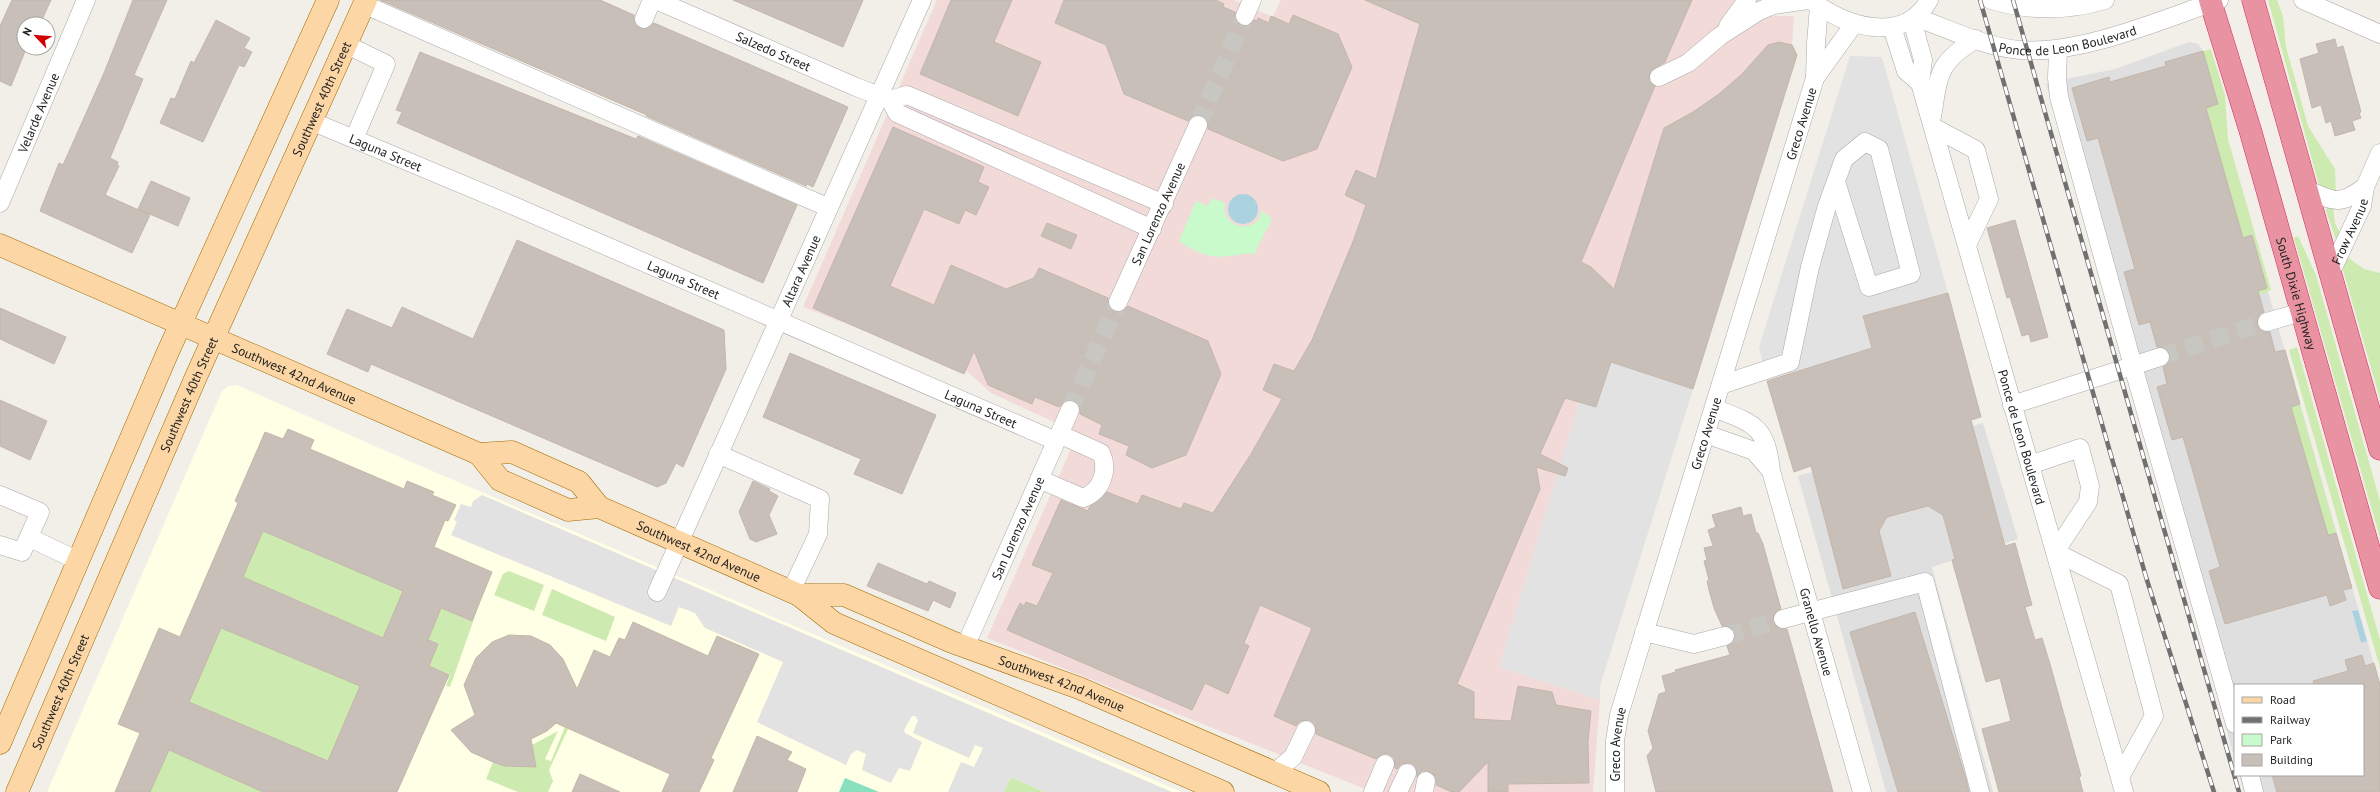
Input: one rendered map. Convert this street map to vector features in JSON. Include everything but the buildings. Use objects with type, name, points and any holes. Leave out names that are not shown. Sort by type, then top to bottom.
[{"type":"highway","points":[[2253,0],[2380,449]]},
{"type":"highway","name":"South Dixie Highway","points":[[2213,1],[2380,588]]},
{"type":"main road","points":[[0,743],[181,323],[328,0]]},
{"type":"main road","name":"Southwest 40th Street","points":[[16,792],[214,337],[364,2]]},
{"type":"main road","name":"Southwest 42nd Avenue","points":[[0,245],[214,337],[479,454],[500,480],[568,510],[599,507]]},
{"type":"main road","name":"Southwest 42nd Avenue","points":[[479,454],[512,452],[579,482],[599,507],[795,593],[834,623],[1223,792]]},
{"type":"main road","name":"Southwest 42nd Avenue","points":[[795,593],[844,595],[965,647],[1079,688],[1319,792]]},
{"type":"street","name":"Velarde Avenue","points":[[0,203],[86,0]]},
{"type":"street","points":[[644,19],[652,0]]},
{"type":"street","name":"Salzedo Street","points":[[656,0],[884,98],[897,113],[1152,230]]},
{"type":"street","name":"Altara Avenue","points":[[657,592],[827,207],[884,98],[922,0]]},
{"type":"street","points":[[1245,16],[1252,0]]},
{"type":"street","points":[[1720,36],[1747,0]]},
{"type":"street","points":[[1659,77],[1688,63],[1720,36],[1766,8],[1792,1],[1813,2],[1839,19],[1854,24],[1892,27],[1914,18],[1929,0]]},
{"type":"street","points":[[1991,0],[2017,6],[2051,8],[2071,7],[2105,0]]},
{"type":"street","points":[[2303,0],[2380,34]]},
{"type":"street","name":"Ponce de Leon Boulevard","points":[[1914,18],[1976,39],[2019,50],[2058,49],[2099,39],[2213,1]]},
{"type":"street","points":[[364,2],[609,105],[827,207]]},
{"type":"street","name":"Greco Avenue","points":[[1616,792],[1616,729],[1644,632],[1815,78],[1816,43],[1813,2]]},
{"type":"street","name":"Ponce de Leon Boulevard","points":[[1914,18],[1923,60],[1920,82],[2122,784]]},
{"type":"street","name":"Greco Avenue","points":[[1815,78],[1854,24]]},
{"type":"street","points":[[1892,27],[1906,71],[1920,82]]},
{"type":"street","points":[[1967,245],[1989,199],[1976,150],[1932,124],[1937,86],[1943,66],[1952,55],[1976,39]]},
{"type":"street","points":[[345,44],[386,64],[354,139]]},
{"type":"street","points":[[2058,49],[2057,78],[2059,97],[2133,366],[2234,720]]},
{"type":"street","points":[[884,98],[907,95],[1164,204]]},
{"type":"street","name":"Laguna Street","points":[[311,121],[777,320],[1058,437],[1101,453],[1104,461],[1105,470],[1103,478],[1091,495],[1083,498],[1039,479]]},
{"type":"street","name":"San Lorenzo Avenue","points":[[1118,302],[1164,204],[1198,125]]},
{"type":"street","points":[[1721,384],[1790,362],[1810,267],[1836,182],[1844,159],[1865,142],[1879,149],[1911,274],[1869,287],[1836,182]]},
{"type":"street","name":"Frow Avenue","points":[[2330,274],[2362,206],[2365,187],[2380,153]]},
{"type":"street","points":[[1067,191],[1078,167]]},
{"type":"street","name":"Frow Avenue","points":[[2306,190],[2330,199],[2344,201],[2365,187]]},
{"type":"street","points":[[2266,322],[2301,312]]},
{"type":"street","points":[[2012,405],[2160,356]]},
{"type":"street","name":"Granello Avenue","points":[[1714,408],[1733,416],[1761,432],[1769,447],[1772,471],[1862,792]]},
{"type":"street","name":"San Lorenzo Avenue","points":[[965,647],[1070,410]]},
{"type":"street","name":"Granello Avenue","points":[[1706,434],[1754,451],[1772,471]]},
{"type":"street","points":[[2030,464],[2080,448],[2090,486],[2088,502],[2055,552],[2119,584],[2154,716],[2122,784]]},
{"type":"street","points":[[718,454],[820,499],[818,534],[795,593]]},
{"type":"street","points":[[0,495],[40,512],[26,545]]},
{"type":"street","points":[[0,545],[26,545],[79,561]]},
{"type":"street","points":[[1783,619],[1925,582],[1980,792]]},
{"type":"street","points":[[1644,632],[1694,644],[1725,636]]},
{"type":"street","points":[[1275,772],[1293,758],[1306,730]]},
{"type":"street","points":[[1374,792],[1385,764]]},
{"type":"street","points":[[1398,792],[1407,773]]},
{"type":"street","points":[[2250,776],[2254,792]]},
{"type":"shaded area","points":[[937,0],[1234,0],[1273,17],[1281,0],[1761,0],[1770,16],[1794,16],[1792,45],[1779,42],[1768,45],[1742,74],[1719,94],[1693,112],[1664,128],[1499,667],[1600,700],[1593,792],[1373,792],[987,638],[1078,433],[991,393],[967,371],[803,307]]},
{"type":"shaded area","points":[[2189,42],[2198,44],[2203,51],[2267,288],[2380,685],[2380,792],[2244,792],[2239,776],[2364,776],[2364,684],[2234,684],[2234,756],[2046,83],[2115,69]]},
{"type":"shaded area","points":[[1850,56],[1882,57],[1948,293],[1863,316],[1896,441],[1849,356],[1767,380],[1759,347]]},
{"type":"shaded area","points":[[1611,362],[1693,389],[1600,686],[1600,700],[1499,667],[1579,402],[1596,407]]},
{"type":"shaded area","points":[[237,385],[395,455],[1182,792],[47,792],[222,391],[229,386]]},
{"type":"shaded area","points":[[1983,423],[2018,539],[1932,567],[1993,792],[1886,792],[1798,476]]},
{"type":"shaded area","points":[[482,495],[1172,792],[1045,792],[1011,777],[1004,792],[948,792],[961,762],[974,767],[983,748],[975,745],[969,758],[913,733],[918,720],[915,716],[912,716],[904,730],[905,733],[922,742],[910,771],[899,768],[891,783],[862,770],[866,754],[857,750],[851,754],[846,765],[757,722],[783,662],[705,628],[695,613],[679,607],[671,626],[451,535],[457,522],[454,520],[461,504],[471,507],[473,501]]},
{"type":"green space","points":[[2268,0],[2277,0],[2283,16],[2286,47],[2308,126],[2335,169],[2336,195],[2322,189],[2319,185]]},
{"type":"green space","points":[[2211,49],[2225,95],[2228,139],[2271,290],[2259,295],[2258,291],[2267,288],[2252,235],[2243,238],[2206,108],[2218,104],[2203,51]]},
{"type":"green space","points":[[1212,198],[1225,203],[1225,212],[1228,219],[1240,226],[1254,224],[1259,218],[1261,210],[1272,219],[1254,254],[1222,257],[1202,254],[1179,241],[1196,201],[1208,206]]},
{"type":"green space","points":[[2327,206],[2333,207],[2335,223],[2341,235],[2336,240],[2326,211]]},
{"type":"green space","points":[[2298,236],[2316,275],[2380,501],[2380,538],[2294,238]]},
{"type":"green space","points":[[2346,256],[2364,269],[2380,273],[2380,399],[2343,270]]},
{"type":"green space","points":[[2297,347],[2380,640],[2380,668],[2289,350]]},
{"type":"green space","points":[[2300,404],[2336,533],[2328,535],[2291,407]]},
{"type":"green space","points":[[263,531],[403,591],[383,638],[243,577]]},
{"type":"green space","points":[[509,571],[544,585],[534,611],[494,595],[503,574]]},
{"type":"green space","points":[[552,589],[615,617],[606,641],[542,615]]},
{"type":"green space","points":[[480,602],[450,687],[446,686],[450,675],[429,666],[438,644],[428,640],[441,608],[471,621]]},
{"type":"green space","points":[[221,628],[360,686],[328,761],[189,702]]},
{"type":"green space","points":[[565,727],[568,729],[549,770],[553,781],[548,792],[518,792],[486,779],[493,762],[504,766],[532,745],[558,731],[545,759],[551,761]]},
{"type":"green space","points":[[169,750],[263,792],[150,792]]},
{"type":"green space","points":[[1011,777],[1045,792],[1004,792]]},
{"type":"green space","points":[[845,778],[879,792],[839,792]]},
{"type":"water","points":[[1243,194],[1254,198],[1258,209],[1254,220],[1243,224],[1232,220],[1228,209],[1232,198]]},
{"type":"water","points":[[2358,610],[2367,641],[2361,643],[2352,611]]},
{"type":"tunnel","points":[[1198,125],[1245,16]]},
{"type":"tunnel","points":[[1070,410],[1118,302]]},
{"type":"tunnel","points":[[2160,357],[2267,322]]},
{"type":"tunnel","points":[[1725,636],[1783,619]]},
{"type":"railway","points":[[1980,0],[2146,577],[2214,792]]},
{"type":"railway","points":[[2013,0],[2234,774]]},
{"type":"railway","points":[[2234,776],[2239,792]]}]
